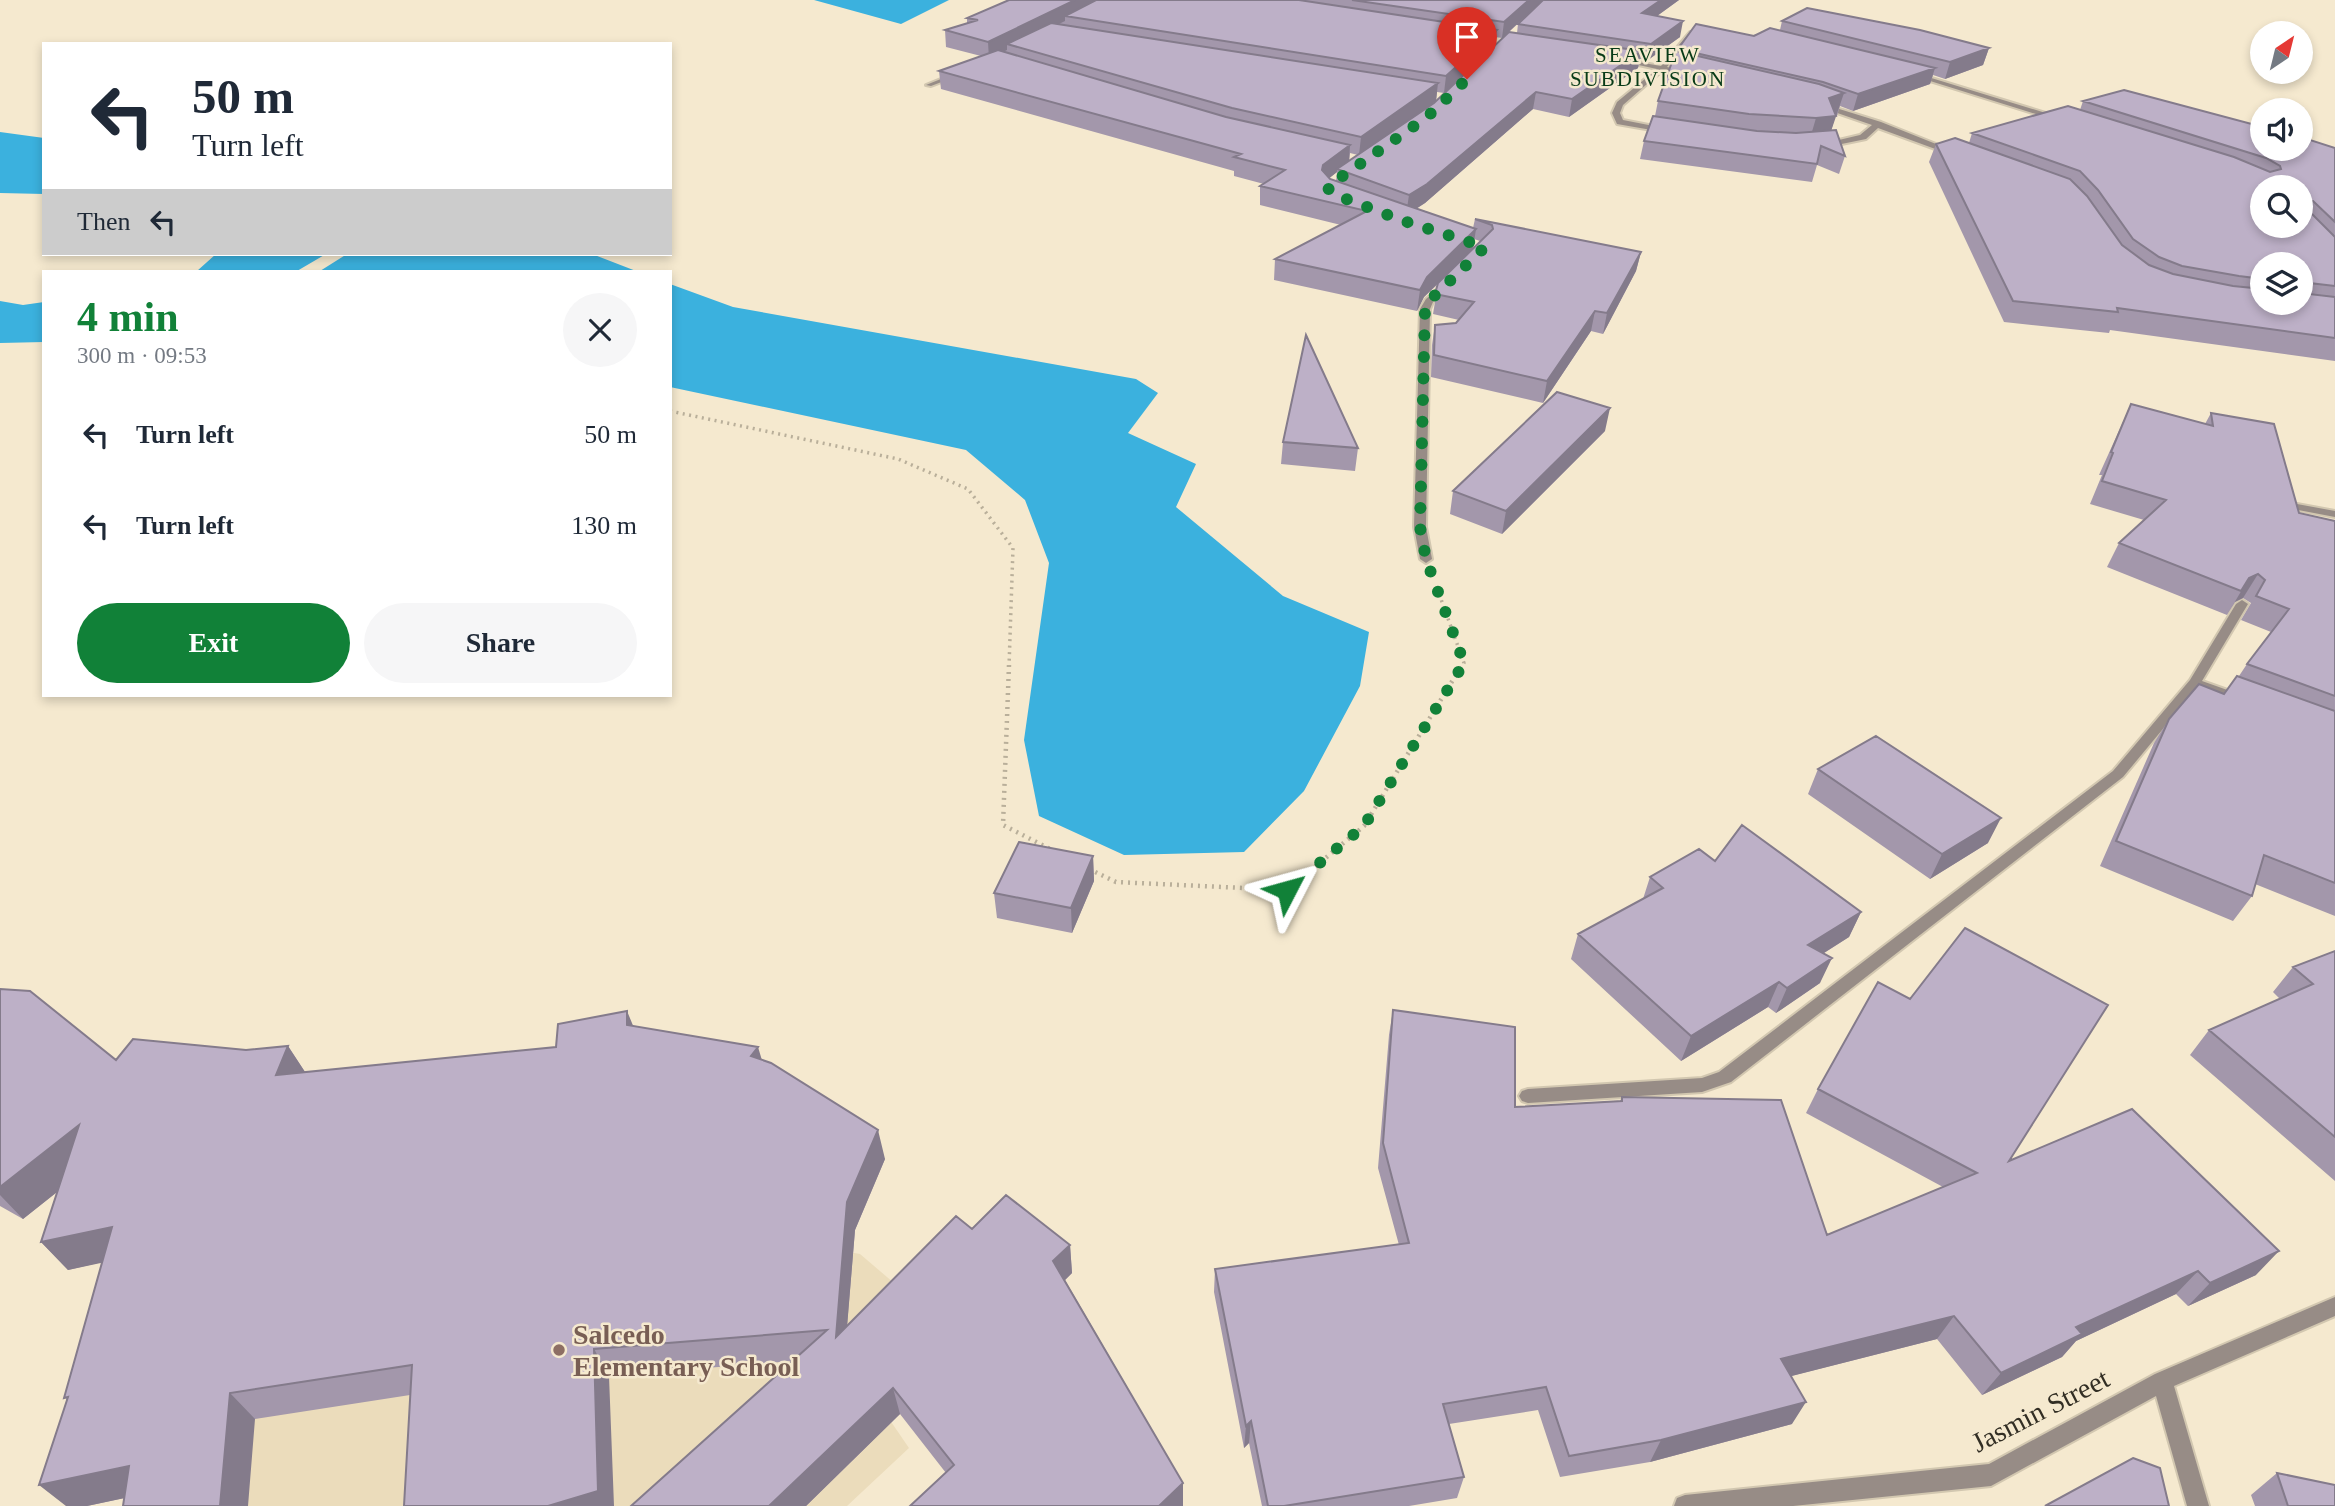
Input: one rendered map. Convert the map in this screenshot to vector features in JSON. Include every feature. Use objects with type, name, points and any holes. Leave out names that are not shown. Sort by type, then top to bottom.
[{"type":"street","points":[[1680,133],[1620,122],[1616,113],[1620,104],[1663,67],[1696,30]]},
{"type":"street","points":[[1612,58],[1701,76]]},
{"type":"street","points":[[929,85],[968,70]]},
{"type":"street","points":[[1898,70],[2062,120]]},
{"type":"street","points":[[1815,103],[1966,157]]},
{"type":"street","points":[[1816,146],[1828,146],[1863,137],[1878,124]]},
{"type":"street","points":[[1426,559],[1420,527],[1425,309],[1429,301],[1456,275]]},
{"type":"street","points":[[2297,507],[2335,514]]},
{"type":"street","points":[[1528,1096],[1702,1085],[1725,1077],[2118,774],[2194,682],[2242,604]]},
{"type":"street","points":[[2194,682],[2258,706]]},
{"type":"street","name":"Jasmin Street","points":[[1685,1506],[1991,1475],[2162,1381],[2335,1306]]},
{"type":"street","points":[[2162,1381],[2198,1506]]},
{"type":"path","points":[[672,411],[898,459],[968,489],[1013,548],[1003,825],[1053,850]]},
{"type":"path","points":[[1078,863],[1115,882],[1287,890],[1364,826],[1464,663],[1426,559]]},
{"type":"shaded area","name":"Salcedo Elementary School","points":[[641,1216],[860,1254],[928,1312],[870,1391],[909,1448],[847,1506],[164,1506],[187,1389]]},
{"type":"water","points":[[814,0],[949,0],[901,24]]},
{"type":"water","points":[[0,132],[42,138],[42,194],[0,193]]},
{"type":"water","points":[[214,256],[323,256],[299,270],[198,270]]},
{"type":"water","points":[[344,256],[597,256],[633,270],[322,270]]},
{"type":"water","points":[[672,285],[733,307],[1136,379],[1158,393],[1128,433],[1196,464],[1176,507],[1283,596],[1369,632],[1360,686],[1304,791],[1244,852],[1124,855],[1039,816],[1024,740],[1049,563],[1025,500],[966,450],[672,387]]},
{"type":"water","points":[[0,301],[23,305],[42,302],[42,342],[0,343]]},
{"type":"building","points":[[1009,0],[1075,0],[988,42],[945,30],[978,20],[967,18]]},
{"type":"building","points":[[1096,0],[1299,0],[1497,30],[1446,76],[1065,16]]},
{"type":"building","points":[[1352,0],[1529,0],[1504,22]]},
{"type":"building","points":[[1543,0],[1661,0],[1642,13],[1683,21],[1651,44],[1518,24]]},
{"type":"building","points":[[1807,8],[1920,30],[1989,48],[1950,62],[1782,21]]},
{"type":"building","points":[[1051,23],[1438,83],[1361,137],[1232,108],[1007,44]]},
{"type":"building","points":[[1696,24],[1754,36],[1770,28],[1935,68],[1858,94],[1823,82],[1678,49]]},
{"type":"building","points":[[1509,32],[1641,51],[1572,99],[1536,92],[1427,184],[1409,195],[1337,169],[1434,103]]},
{"type":"building","points":[[998,50],[1226,117],[1350,145],[1323,165],[1322,170],[1330,179],[1476,229],[1427,277],[1420,290],[1275,259],[1367,211],[1260,186],[1285,170],[1234,157],[1241,154],[939,71]]},
{"type":"building","points":[[1676,51],[1819,84],[1844,93],[1829,98],[1836,116],[1816,118],[1749,114],[1658,101]]},
{"type":"building","points":[[2124,90],[2250,124],[2250,153],[2083,101]]},
{"type":"building","points":[[2068,106],[2234,157],[2270,172],[2281,169],[2271,161],[2313,161],[2313,141],[2335,148],[2335,222],[2313,201],[2313,175],[2250,175],[2250,238],[2313,238],[2313,215],[2335,237],[2335,286],[2313,283],[2313,252],[2250,252],[2250,277],[2182,266],[2159,257],[2133,239],[2098,190],[2080,171],[1972,133]]},
{"type":"building","points":[[1653,116],[1757,131],[1796,133],[1836,130],[1845,156],[1821,146],[1817,164],[1644,141]]},
{"type":"building","points":[[1955,138],[2070,179],[2087,196],[2122,245],[2149,265],[2173,274],[2250,288],[2250,315],[2313,315],[2313,294],[2335,297],[2335,338],[2117,308],[2118,312],[2013,301],[1936,144]]},
{"type":"building","points":[[1475,219],[1641,252],[1607,313],[1595,311],[1547,381],[1434,355],[1435,325],[1456,323],[1474,302],[1435,294],[1438,283],[1493,229],[1492,225]]},
{"type":"building","points":[[1306,335],[1358,448],[1283,442]]},
{"type":"building","points":[[1557,392],[1610,408],[1506,511],[1453,491]]},
{"type":"building","points":[[2131,404],[2213,426],[2211,413],[2274,424],[2299,513],[2335,521],[2335,696],[2247,664],[2289,609],[2256,596],[2265,580],[2258,574],[2249,578],[2241,591],[2119,543],[2166,500],[2102,481]]},
{"type":"building","points":[[2237,676],[2335,711],[2335,883],[2264,855],[2252,896],[2116,841],[2169,719],[2199,684],[2224,694]]},
{"type":"building","points":[[1876,736],[2001,818],[1942,854],[1818,769]]},
{"type":"building","points":[[1742,825],[1861,912],[1808,945],[1832,958],[1787,988],[1779,982],[1691,1036],[1578,934],[1663,888],[1650,877],[1699,849],[1715,861]]},
{"type":"building","points":[[1019,842],[1093,856],[1071,908],[994,893]]},
{"type":"building","points":[[1965,928],[2108,1005],[2009,1161],[2132,1109],[2279,1251],[2210,1283],[2198,1271],[2076,1327],[2082,1334],[2001,1373],[1954,1316],[1781,1359],[1806,1402],[1661,1440],[1569,1456],[1546,1387],[1443,1404],[1464,1477],[1284,1506],[1268,1506],[1251,1421],[1246,1426],[1215,1269],[1409,1243],[1383,1143],[1393,1010],[1515,1027],[1515,1107],[1622,1101],[1622,1097],[1781,1100],[1827,1235],[1977,1173],[1818,1089],[1878,982],[1910,999]]},
{"type":"building","points":[[2335,951],[2335,1137],[2209,1030],[2313,984],[2293,967]]},
{"type":"building","points":[[0,989],[30,991],[116,1060],[133,1039],[246,1050],[288,1046],[276,1075],[556,1047],[558,1024],[627,1011],[627,1025],[758,1047],[751,1056],[771,1063],[878,1130],[847,1202],[836,1337],[956,1216],[972,1229],[1006,1195],[1070,1245],[1053,1261],[1183,1483],[1159,1506],[910,1506],[954,1465],[893,1388],[769,1506],[631,1506],[827,1330],[594,1349],[598,1491],[548,1506],[404,1506],[412,1365],[230,1393],[220,1506],[123,1506],[129,1466],[39,1485],[68,1397],[64,1398],[112,1227],[41,1242],[79,1125],[0,1187]]},
{"type":"building","points":[[2133,1458],[2160,1468],[2169,1506],[2045,1506]]},
{"type":"building","points":[[2277,1473],[2335,1485],[2335,1506],[2288,1506]]},
{"type":"place","name":"Salcedo Elementary School","points":[[559,1350]]},
{"type":"district","name":"SEAVIEW SUBDIVISION","points":[[1648,67]]},
{"type":"route","points":[[1287,890],[1364,826],[1464,663],[1426,559],[1420,527],[1425,309],[1429,301],[1485,247],[1480,243],[1404,221],[1333,194],[1327,187],[1427,117],[1467,79]]}]
